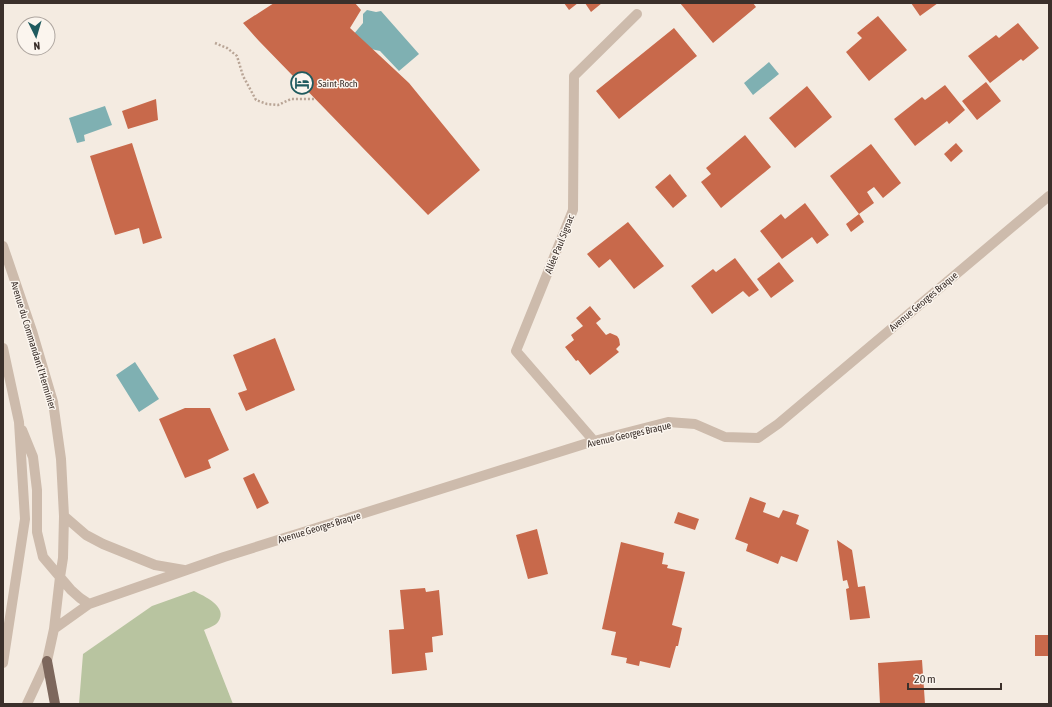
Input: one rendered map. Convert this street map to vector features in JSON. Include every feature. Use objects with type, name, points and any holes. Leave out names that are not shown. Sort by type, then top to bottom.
[{"type":"main road","points":[[47,660],[55,704]]},
{"type":"street","name":"Allée Paul Signac","points":[[594,441],[516,351],[573,210],[574,76],[637,14]]},
{"type":"street","name":"Avenue Georges Braque","points":[[54,629],[89,604],[224,556],[594,441],[668,422],[695,424],[725,437],[758,438],[778,424],[1049,196]]},
{"type":"street","name":"Avenue du Commandant l'Herminier","points":[[3,246],[32,331],[53,402],[61,459],[64,516],[63,558],[54,629],[47,660],[27,704]]},
{"type":"street","points":[[3,348],[19,422],[25,519],[3,663]]},
{"type":"street","points":[[19,422],[33,457],[37,490],[37,532],[43,557],[80,598],[89,604]]},
{"type":"street","name":"Avenue Georges Braque","points":[[64,516],[86,535],[103,544],[155,565],[186,570]]},
{"type":"path","points":[[215,43],[227,48],[237,56],[243,76],[256,100],[267,104],[278,105],[291,99],[315,99]]},
{"type":"green space","points":[[194,591],[214,603],[220,612],[221,617],[218,622],[204,630],[233,704],[79,704],[83,654],[152,606]]},
{"type":"water","points":[[367,10],[376,12],[381,11],[419,54],[399,71],[380,51],[371,49],[353,35],[363,23],[363,14]]},
{"type":"water","points":[[769,62],[779,74],[753,95],[744,83]]},
{"type":"water","points":[[105,106],[112,125],[84,135],[85,141],[77,143],[69,118]]},
{"type":"water","points":[[135,362],[159,399],[139,412],[116,375]]},
{"type":"building","points":[[274,3],[355,3],[361,10],[350,28],[409,83],[480,170],[428,215],[243,23]]},
{"type":"building","points":[[564,3],[578,3],[569,10]]},
{"type":"building","points":[[585,3],[602,3],[591,12]]},
{"type":"building","points":[[680,3],[753,3],[756,7],[713,43]]},
{"type":"building","points":[[911,3],[938,3],[920,16]]},
{"type":"building","points":[[878,16],[907,50],[869,81],[846,52],[862,38],[857,33]]},
{"type":"building","points":[[1018,23],[1039,48],[1023,61],[1021,59],[990,83],[968,56],[996,35],[999,38]]},
{"type":"building","points":[[674,28],[697,56],[619,119],[596,91]]},
{"type":"building","points":[[986,82],[1001,101],[977,120],[962,101]]},
{"type":"building","points":[[945,85],[965,110],[949,124],[947,121],[915,146],[894,119],[922,97],[925,100]]},
{"type":"building","points":[[807,86],[832,117],[795,148],[769,118]]},
{"type":"building","points":[[156,99],[158,120],[128,129],[122,111]]},
{"type":"building","points":[[745,135],[771,167],[721,208],[701,182],[711,174],[706,168]]},
{"type":"building","points":[[132,143],[162,238],[143,244],[139,228],[115,235],[90,156]]},
{"type":"building","points":[[956,143],[963,151],[951,162],[944,154]]},
{"type":"building","points":[[871,144],[901,183],[883,198],[874,187],[867,192],[874,203],[859,214],[830,176]]},
{"type":"building","points":[[670,174],[687,196],[673,208],[655,187]]},
{"type":"building","points":[[805,203],[829,235],[817,244],[812,237],[782,259],[760,231],[781,214],[785,219]]},
{"type":"building","points":[[859,214],[864,222],[851,232],[846,224]]},
{"type":"building","points":[[628,222],[664,266],[634,289],[610,259],[599,268],[587,254]]},
{"type":"building","points":[[735,258],[759,290],[749,297],[743,291],[712,314],[691,286],[713,269],[716,272]]},
{"type":"building","points":[[779,262],[794,281],[771,298],[757,279]]},
{"type":"building","points":[[590,306],[601,319],[596,323],[606,335],[610,333],[617,336],[620,345],[616,349],[619,352],[590,375],[565,347],[574,340],[571,335],[583,326],[576,318]]},
{"type":"building","points":[[275,338],[295,390],[246,411],[238,393],[247,390],[233,355]]},
{"type":"building","points":[[185,408],[210,408],[229,450],[208,460],[211,468],[185,478],[159,419]]},
{"type":"building","points":[[254,473],[269,503],[257,509],[243,478]]},
{"type":"building","points":[[750,497],[766,503],[763,512],[779,518],[783,510],[799,515],[796,524],[809,530],[797,562],[781,556],[778,564],[746,551],[748,544],[735,539]]},
{"type":"building","points":[[678,512],[699,519],[695,530],[674,523]]},
{"type":"building","points":[[537,529],[548,574],[528,579],[516,535]]},
{"type":"building","points":[[837,540],[852,550],[858,587],[865,586],[870,618],[850,620],[846,589],[849,588],[847,580],[843,581]]},
{"type":"building","points":[[621,542],[664,553],[662,564],[668,565],[667,568],[685,572],[672,625],[682,628],[678,646],[676,646],[670,668],[640,661],[639,666],[626,663],[627,658],[611,655],[616,632],[602,629]]},
{"type":"building","points":[[425,588],[426,592],[439,590],[443,635],[432,637],[433,652],[425,653],[427,670],[392,674],[389,630],[404,629],[400,590]]},
{"type":"building","points":[[1035,635],[1049,635],[1049,656],[1035,656]]},
{"type":"building","points":[[922,660],[925,704],[880,704],[878,663]]},
{"type":"place","name":"Saint-Roch","points":[[302,83]]}]
